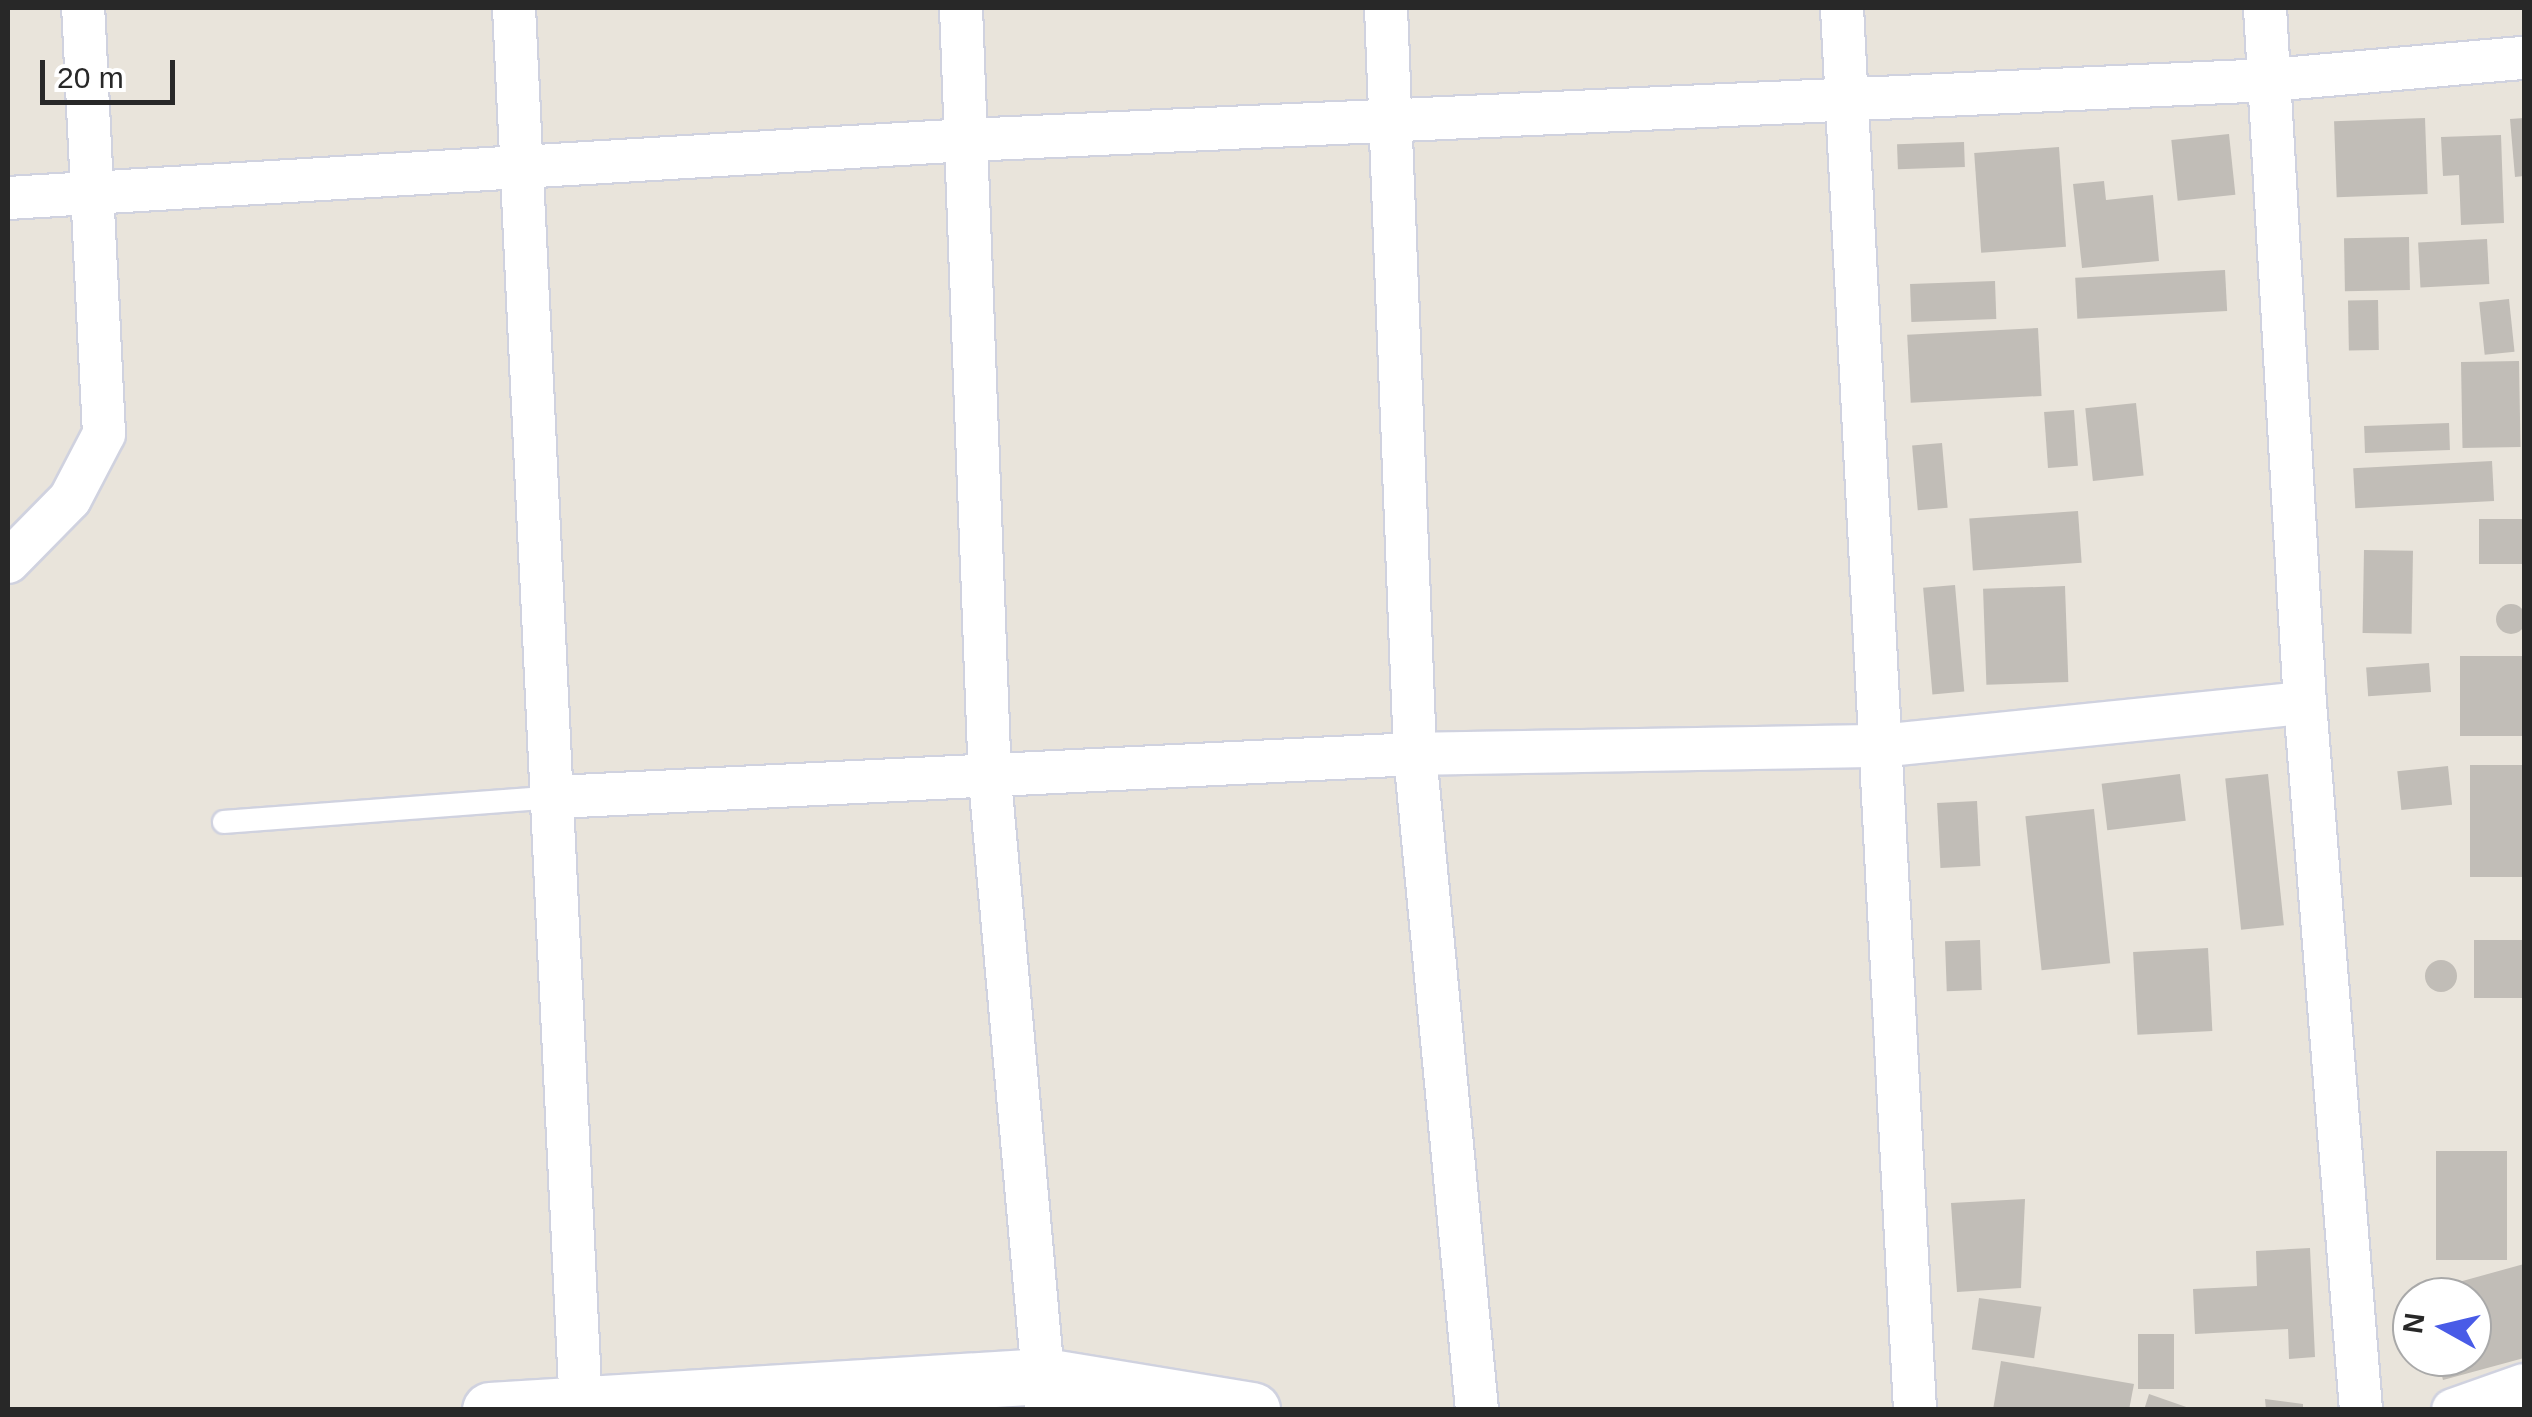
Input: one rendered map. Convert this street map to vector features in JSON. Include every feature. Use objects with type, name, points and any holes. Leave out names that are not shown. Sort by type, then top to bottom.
[{"type":"street","points":[[8,562],[70,499],[104,434],[83,8]]},
{"type":"street","points":[[514,8],[557,797],[580,1405]]},
{"type":"street","points":[[961,8],[990,780],[1045,1392]]},
{"type":"street","points":[[1386,8],[1415,754],[1477,1410]]},
{"type":"street","points":[[1842,8],[1916,1410]]},
{"type":"street","points":[[2265,8],[2304,704],[2361,1410]]},
{"type":"street","points":[[8,198],[968,140],[2270,80],[2524,58]]},
{"type":"street","points":[[557,797],[990,780],[1415,754],[1879,746],[2304,704]]},
{"type":"street","points":[[2453,1410],[2524,1385]]},
{"type":"street","points":[[490,1410],[1045,1392],[1252,1410]]},
{"type":"lane","points":[[224,822],[557,797]]},
{"type":"building","points":[[2425,118],[2428,194],[2337,197],[2334,121]]},
{"type":"building","points":[[2524,118],[2524,176],[2515,177],[2510,119]]},
{"type":"building","points":[[2229,134],[2235,195],[2178,201],[2171,140]]},
{"type":"building","points":[[2501,135],[2504,223],[2461,225],[2459,175],[2443,176],[2441,137]]},
{"type":"building","points":[[1964,142],[1965,167],[1898,169],[1897,144]]},
{"type":"building","points":[[2059,147],[2066,247],[1981,253],[1974,153]]},
{"type":"building","points":[[2104,181],[2106,200],[2153,195],[2159,261],[2082,268],[2073,184]]},
{"type":"building","points":[[2409,237],[2410,290],[2345,291],[2344,238]]},
{"type":"building","points":[[2487,239],[2489,284],[2420,288],[2418,243]]},
{"type":"building","points":[[2225,270],[2227,311],[2077,319],[2075,278]]},
{"type":"building","points":[[1995,281],[1996,319],[1911,322],[1910,284]]},
{"type":"building","points":[[2509,299],[2515,352],[2485,355],[2479,302]]},
{"type":"building","points":[[2378,300],[2379,350],[2349,351],[2348,301]]},
{"type":"building","points":[[2038,328],[2042,396],[1911,403],[1907,335]]},
{"type":"building","points":[[2519,361],[2521,447],[2463,448],[2461,362]]},
{"type":"building","points":[[2136,403],[2144,476],[2093,481],[2085,408]]},
{"type":"building","points":[[2074,410],[2078,466],[2048,468],[2044,412]]},
{"type":"building","points":[[2449,423],[2450,450],[2365,453],[2364,426]]},
{"type":"building","points":[[1942,443],[1948,508],[1918,510],[1912,446]]},
{"type":"building","points":[[2492,461],[2494,501],[2355,508],[2353,468]]},
{"type":"building","points":[[2078,511],[2082,563],[1973,570],[1969,519]]},
{"type":"building","points":[[2479,519],[2524,519],[2524,564],[2479,564]]},
{"type":"building","points":[[2364,550],[2413,551],[2412,634],[2363,633]]},
{"type":"building","points":[[1955,585],[1964,692],[1932,694],[1923,588]]},
{"type":"building","points":[[2065,586],[2068,682],[1986,685],[1983,589]]},
{"type":"building","points":[[2511,604],[2522,608],[2526,619],[2522,630],[2511,634],[2500,630],[2496,619],[2500,608]]},
{"type":"building","points":[[2460,656],[2524,656],[2524,736],[2460,736]]},
{"type":"building","points":[[2429,663],[2431,692],[2368,696],[2366,667]]},
{"type":"building","points":[[2470,765],[2524,765],[2524,877],[2470,877]]},
{"type":"building","points":[[2448,766],[2452,805],[2401,810],[2397,771]]},
{"type":"building","points":[[2180,774],[2186,821],[2107,830],[2102,784]]},
{"type":"building","points":[[2268,774],[2284,925],[2241,930],[2225,778]]},
{"type":"building","points":[[1977,801],[1980,866],[1940,868],[1937,803]]},
{"type":"building","points":[[2094,809],[2110,963],[2042,970],[2025,816]]},
{"type":"building","points":[[1980,940],[1982,990],[1947,991],[1945,941]]},
{"type":"building","points":[[2474,940],[2524,940],[2524,998],[2474,998]]},
{"type":"building","points":[[2208,948],[2212,1031],[2137,1035],[2133,952]]},
{"type":"building","points":[[2441,960],[2452,965],[2457,976],[2452,987],[2441,992],[2430,987],[2425,976],[2430,965]]},
{"type":"building","points":[[2436,1151],[2507,1151],[2507,1260],[2436,1260]]},
{"type":"building","points":[[2025,1199],[2021,1288],[1957,1292],[1951,1203]]},
{"type":"building","points":[[2310,1248],[2315,1357],[2289,1359],[2288,1329],[2195,1334],[2193,1289],[2257,1286],[2256,1251]]},
{"type":"building","points":[[2524,1264],[2524,1358],[2492,1367],[2492,1277],[2477,1277]]},
{"type":"building","points":[[1979,1298],[2041,1307],[2034,1358],[1972,1349]]},
{"type":"building","points":[[2138,1334],[2174,1334],[2174,1389],[2138,1389]]},
{"type":"building","points":[[2001,1361],[2134,1384],[2129,1410],[1993,1410]]},
{"type":"building","points":[[2149,1394],[2192,1409],[2192,1410],[2144,1410]]},
{"type":"building","points":[[2265,1399],[2303,1404],[2303,1410],[2266,1410]]}]
